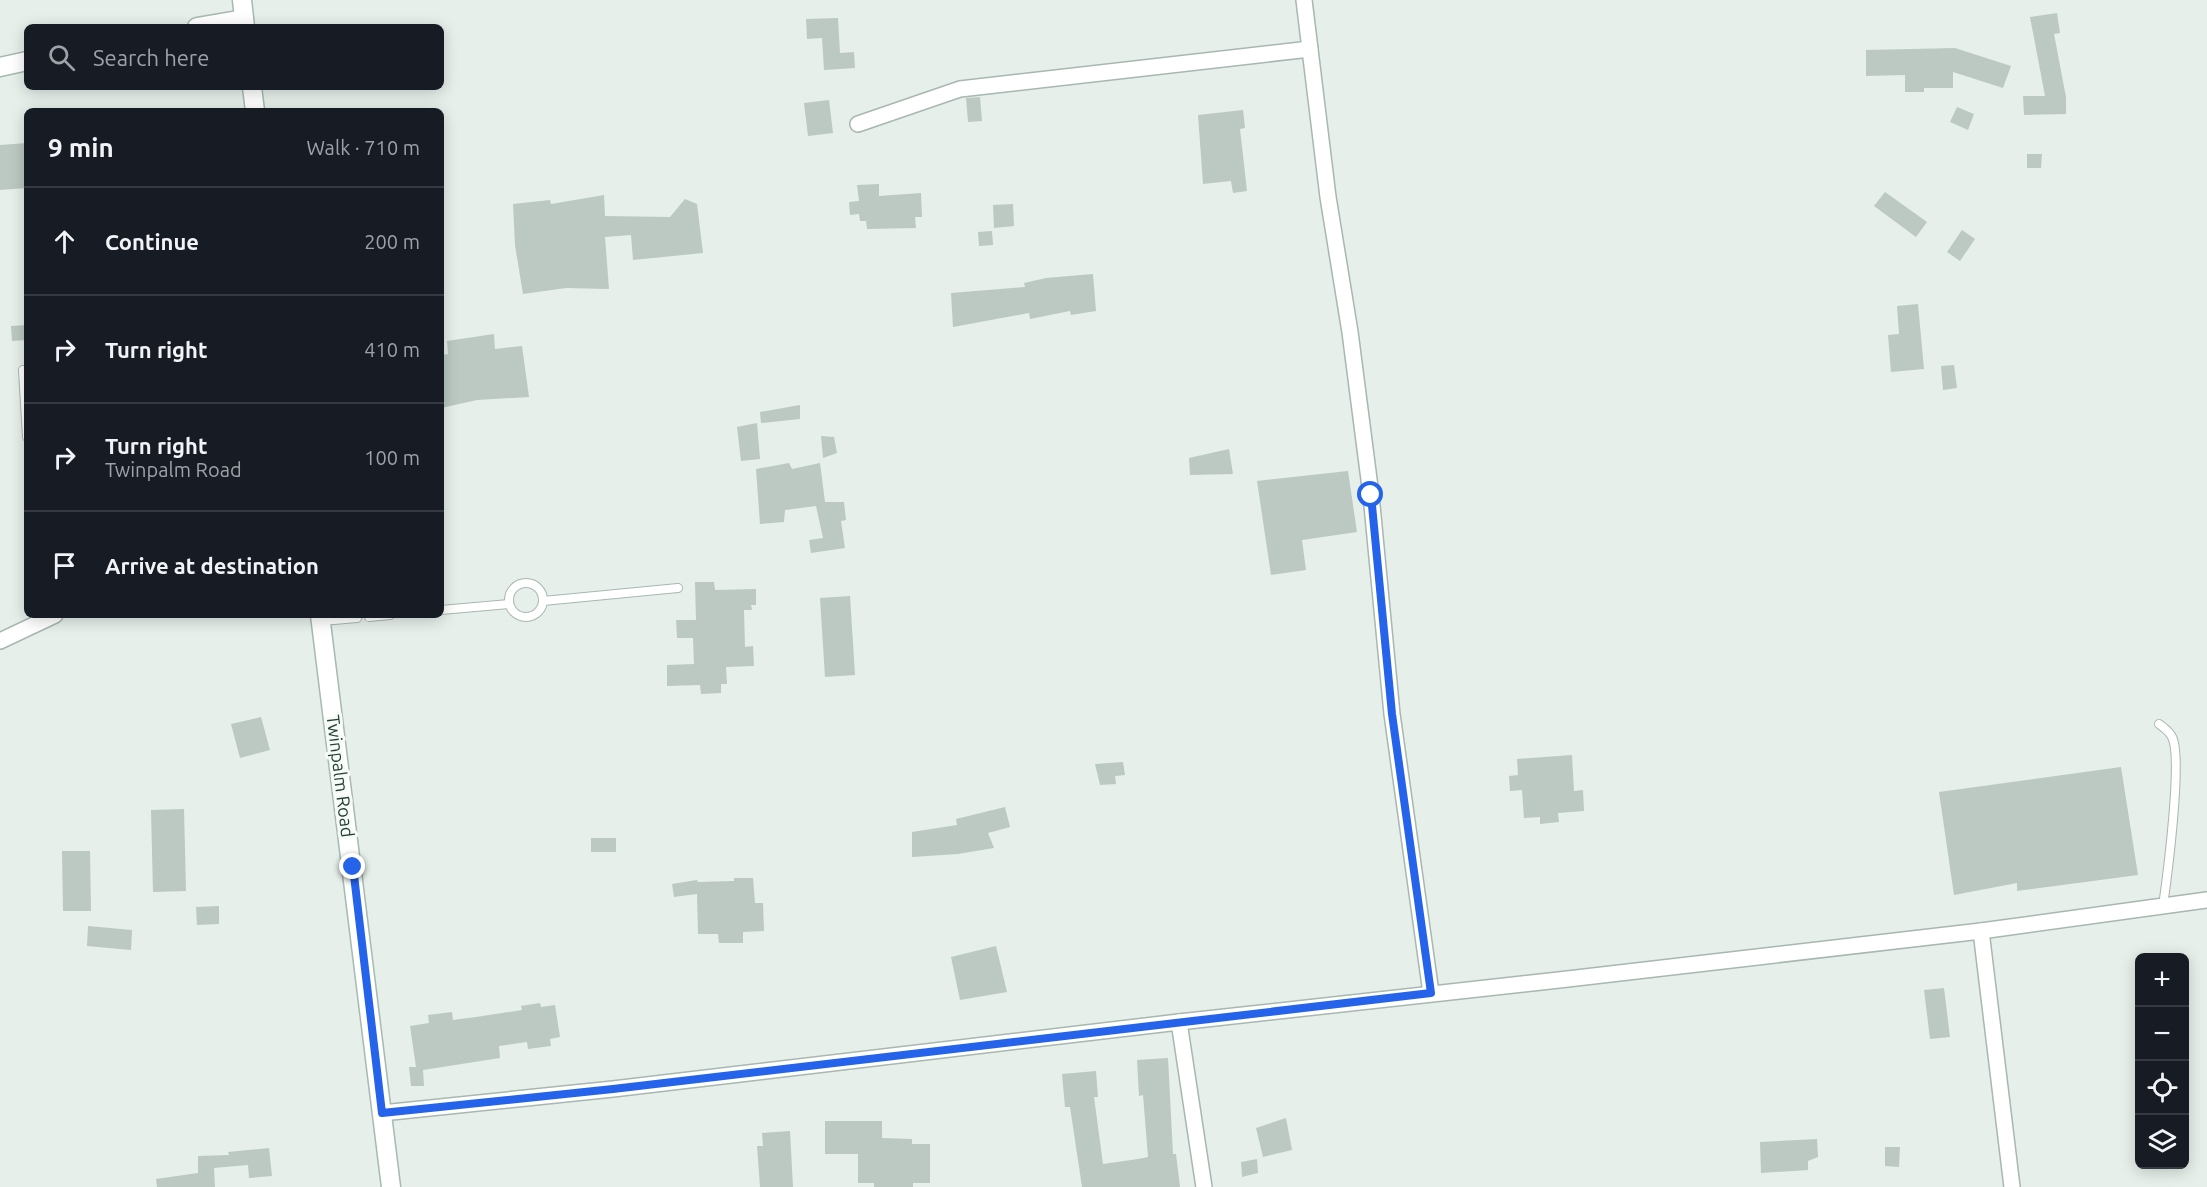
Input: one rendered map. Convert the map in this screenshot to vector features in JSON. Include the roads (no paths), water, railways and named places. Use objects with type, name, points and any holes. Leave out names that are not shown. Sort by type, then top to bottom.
[{"type":"main road","points":[[242,0],[245,23]]},
{"type":"main road","points":[[0,67],[24,62]]},
{"type":"main road","points":[[252,90],[255,108]]},
{"type":"main road","name":"Twinpalm Road","points":[[320,618],[391,1187]]},
{"type":"street","points":[[1304,0],[1328,197],[1350,332],[1371,495],[1395,737],[1431,993]]},
{"type":"street","points":[[858,124],[960,89],[1310,49]]},
{"type":"street","points":[[0,640],[38,619]]},
{"type":"street","points":[[382,1113],[624,1088],[1981,931],[2207,900]]},
{"type":"street","points":[[1981,931],[2012,1187]]},
{"type":"street","points":[[1179,1022],[1204,1187]]},
{"type":"lane","points":[[23,370],[24,387]]},
{"type":"lane","points":[[527,582],[540,589],[543,601],[541,609],[529,617],[516,614],[509,604],[509,597],[515,587],[527,582]]},
{"type":"lane","points":[[543,601],[678,588]]},
{"type":"lane","points":[[444,610],[509,604]]},
{"type":"lane","points":[[320,618],[357,618]]},
{"type":"lane","points":[[2159,724],[2172,737],[2177,760],[2163,906]]}]
